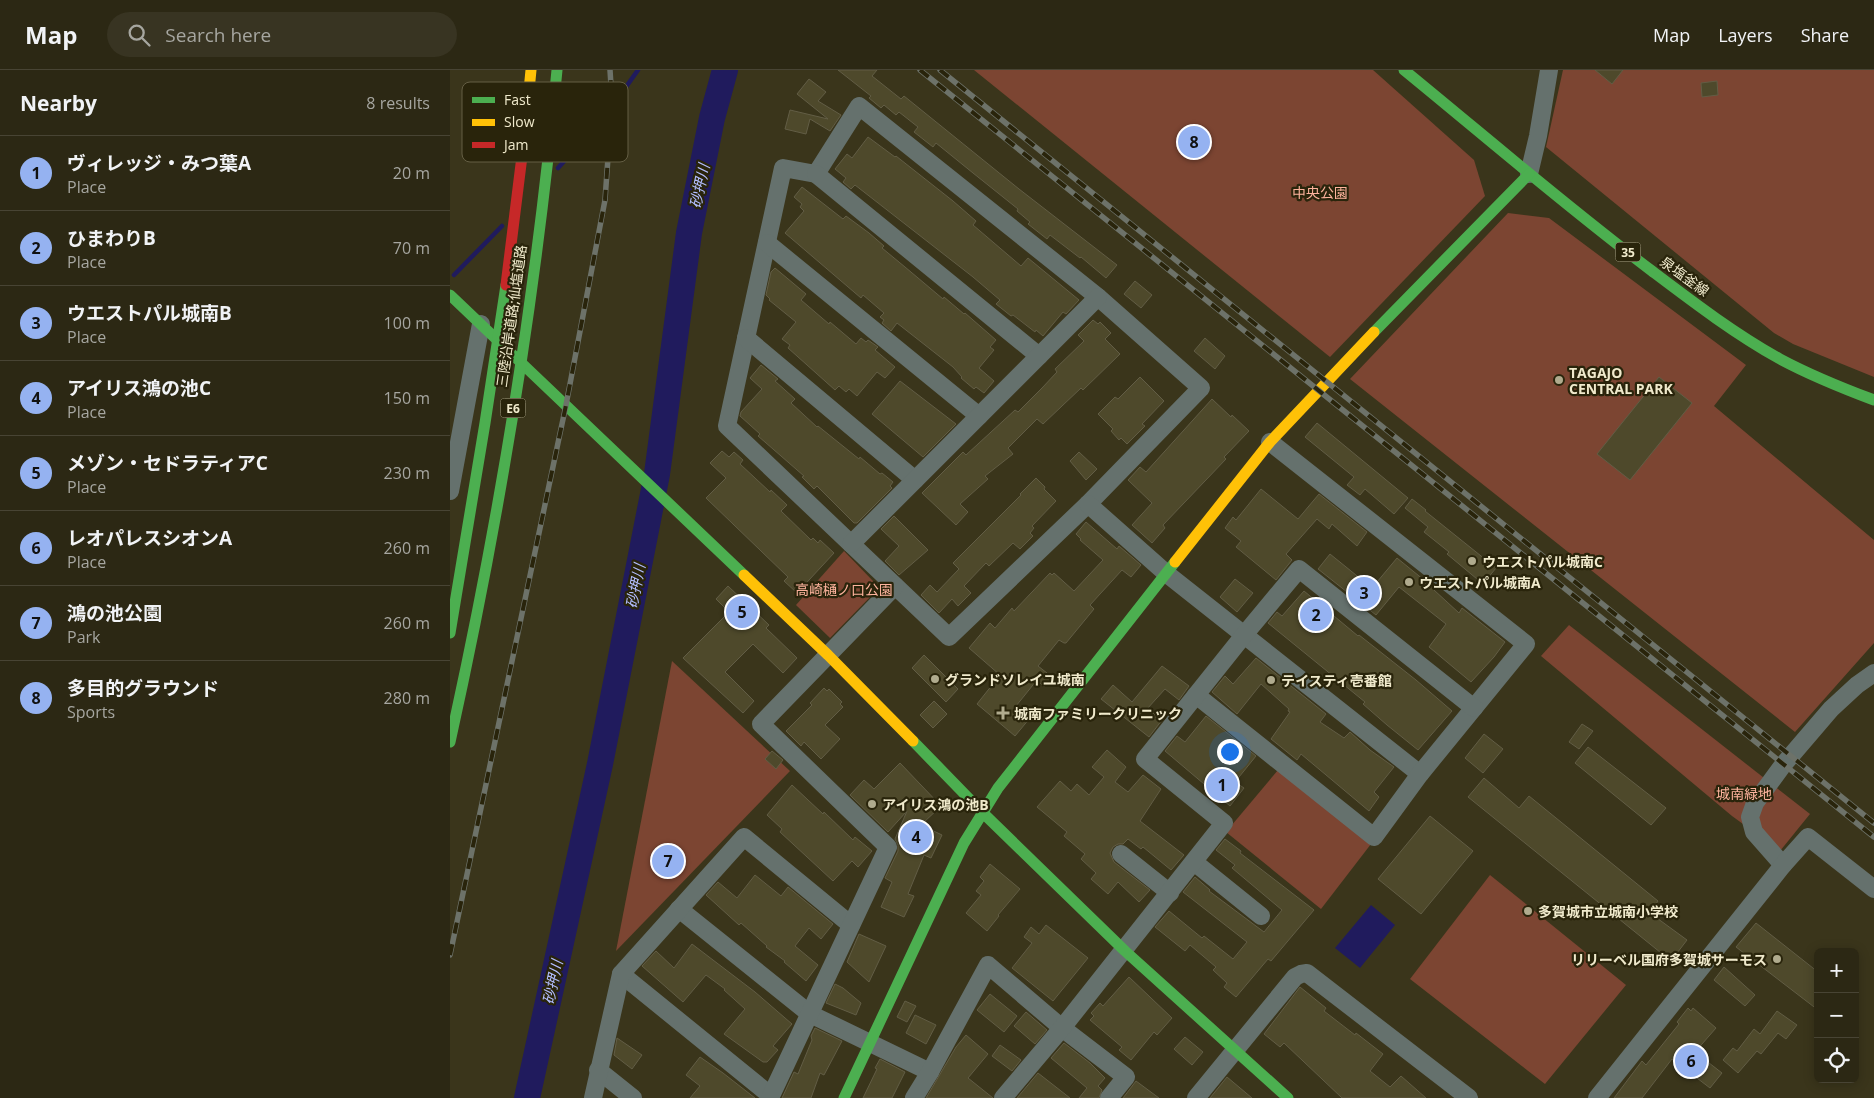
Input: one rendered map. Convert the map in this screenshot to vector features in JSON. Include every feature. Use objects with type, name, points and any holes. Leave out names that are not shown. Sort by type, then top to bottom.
[{"type":"main road","name":"泉塩釜線","points":[[1404,70],[1504,151],[1529,174],[1668,283],[1766,352],[1835,385],[1874,400]]},
{"type":"main road","name":"三陸沿岸道路;仙塩道路","points":[[450,633],[504,301],[520,162]]},
{"type":"main road","name":"三陸沿岸道路;仙塩道路","points":[[450,742],[472,646],[514,403],[546,162]]},
{"type":"main road","points":[[844,1098],[964,843],[982,812],[1270,442],[1338,369],[1529,174]]},
{"type":"main road","points":[[450,294],[828,654],[982,812],[1124,951],[1288,1098]]},
{"type":"street","points":[[1529,174],[1538,136],[1549,70]]},
{"type":"street","points":[[816,174],[859,106],[1098,297],[1201,388],[1088,504],[949,637],[727,426],[783,168],[816,174],[1039,356]]},
{"type":"street","points":[[767,243],[979,416]]},
{"type":"street","points":[[851,544],[1098,297]]},
{"type":"street","points":[[450,491],[481,324]]},
{"type":"street","points":[[746,338],[914,480]]},
{"type":"street","points":[[1196,695],[1374,838],[1420,774],[1526,644],[1270,442]]},
{"type":"street","points":[[1088,504],[1167,574],[1420,774]]},
{"type":"street","points":[[1003,1098],[1124,951],[1224,823],[1145,760],[1299,569],[1474,708]]},
{"type":"street","points":[[621,974],[770,1096],[888,847],[761,724],[895,586]]},
{"type":"street","points":[[1783,865],[1754,832],[1750,817],[1755,803],[1783,765],[1831,709],[1857,685],[1874,673]]},
{"type":"street","points":[[593,1098],[621,974],[744,837],[851,926]]},
{"type":"street","points":[[1597,1098],[1783,865],[1808,837],[1874,889]]},
{"type":"street","points":[[1121,854],[1170,893]]},
{"type":"street","points":[[1194,862],[1261,916]]},
{"type":"street","points":[[679,909],[810,1014],[930,1072]]},
{"type":"street","points":[[914,1098],[988,965],[1062,1028],[1126,1077],[1109,1098]]},
{"type":"street","points":[[1196,1098],[1295,977],[1307,973],[1469,1098]]},
{"type":"street","points":[[598,1070],[633,1098]]},
{"type":"green space","name":"中央公園","points":[[974,70],[1373,70],[1474,160],[1485,196],[1330,357]]},
{"type":"green space","points":[[1563,70],[1874,70],[1874,377],[1793,344],[1774,333],[1546,147]]},
{"type":"green space","points":[[1508,213],[1549,218],[1746,365],[1714,406],[1874,540],[1874,643],[1795,732],[1350,379]]},
{"type":"green space","name":"高崎樋ノ口公園","points":[[844,551],[873,581],[874,593],[830,638],[796,605]]},
{"type":"green space","name":"城南緑地","points":[[1569,625],[1810,814],[1780,851],[1732,816],[1541,656]]},
{"type":"green space","points":[[672,661],[790,771],[616,951]]},
{"type":"green space","points":[[1278,770],[1371,844],[1321,909],[1226,832]]},
{"type":"green space","points":[[1490,875],[1626,985],[1545,1084],[1410,979]]},
{"type":"shaded area","points":[[1371,905],[1395,925],[1360,968],[1335,948]]},
{"type":"building","points":[[838,70],[877,70],[872,76],[901,99],[904,96],[1117,265],[1106,278],[1050,235],[1047,239],[1028,224],[1030,222],[1017,211],[1018,209],[936,143],[933,147],[914,132],[918,127],[899,112],[896,115],[884,105],[881,108],[869,98],[871,96]]},
{"type":"building","points":[[1595,70],[1623,70],[1612,84]]},
{"type":"building","points":[[809,79],[826,92],[818,101],[841,115],[830,131],[810,119],[806,134],[785,129],[790,110],[828,119],[797,94]]},
{"type":"building","points":[[1717,81],[1718,95],[1702,97],[1701,83]]},
{"type":"building","points":[[868,137],[896,156],[953,201],[976,221],[973,225],[1021,266],[1028,258],[1079,300],[1066,314],[1063,312],[1043,336],[1013,315],[1011,316],[996,304],[1000,300],[973,277],[855,185],[851,189],[843,182],[846,178],[835,169],[847,154],[852,158]]},
{"type":"building","points":[[802,187],[843,219],[846,216],[869,233],[884,246],[882,248],[943,299],[944,297],[965,313],[996,340],[990,347],[994,350],[979,368],[994,381],[984,393],[976,387],[974,389],[961,378],[953,367],[897,323],[891,331],[882,323],[884,320],[880,317],[884,313],[863,295],[861,298],[785,233],[804,211],[800,207],[802,204],[794,197]]},
{"type":"building","points":[[775,268],[806,294],[801,300],[829,324],[830,322],[856,344],[861,338],[866,342],[868,340],[878,347],[875,350],[895,367],[885,378],[877,372],[857,396],[849,389],[846,392],[839,386],[835,390],[788,348],[790,345],[782,339],[796,322],[769,300],[766,295],[771,272]]},
{"type":"building","points":[[1135,281],[1152,295],[1141,308],[1124,294]]},
{"type":"building","points":[[1093,320],[1098,324],[1100,322],[1111,333],[1105,339],[1120,354],[1083,390],[1081,388],[1043,424],[1037,419],[1008,448],[1013,454],[985,476],[988,479],[960,504],[968,512],[956,525],[922,493],[963,452],[966,455],[1015,410],[1018,412],[1042,388],[1057,372],[1055,369],[1084,341],[1078,335]]},
{"type":"building","points":[[1205,338],[1225,356],[1215,369],[1194,351]]},
{"type":"building","points":[[761,365],[778,379],[775,381],[795,399],[791,403],[817,427],[893,482],[890,486],[892,488],[857,523],[854,523],[817,486],[814,489],[802,477],[804,476],[758,436],[760,434],[740,416],[741,412],[762,389],[750,378]]},
{"type":"building","points":[[1140,377],[1164,401],[1142,424],[1145,426],[1127,444],[1121,438],[1119,440],[1111,431],[1113,429],[1098,414],[1115,397],[1118,399]]},
{"type":"building","points":[[1659,377],[1692,403],[1630,480],[1597,454]]},
{"type":"building","points":[[900,381],[956,424],[923,457],[872,414]]},
{"type":"building","points":[[1212,399],[1249,431],[1224,457],[1226,459],[1163,525],[1165,528],[1152,543],[1132,525],[1152,503],[1128,480],[1140,467],[1146,472]]},
{"type":"building","points":[[1317,423],[1408,498],[1394,514],[1365,489],[1360,495],[1347,485],[1354,477],[1305,437]]},
{"type":"building","points":[[722,451],[729,457],[734,452],[743,460],[740,464],[787,505],[781,511],[811,540],[813,538],[818,543],[820,540],[834,553],[797,593],[784,581],[788,577],[706,498],[726,478],[710,463]]},
{"type":"building","points":[[1079,452],[1097,469],[1086,480],[1070,461]]},
{"type":"building","points":[[1036,478],[1056,501],[1032,526],[1034,528],[1030,533],[1033,536],[1020,549],[1013,543],[989,566],[986,563],[964,586],[971,593],[958,606],[952,599],[939,613],[921,595],[930,585],[937,592],[959,569],[953,563]]},
{"type":"building","points":[[1261,489],[1298,519],[1319,494],[1367,532],[1357,546],[1332,524],[1329,529],[1317,519],[1286,554],[1292,560],[1276,580],[1236,547],[1241,541],[1225,528],[1233,517],[1236,520]]},
{"type":"building","points":[[1412,499],[1496,568],[1483,584],[1447,554],[1449,552],[1424,532],[1428,527],[1405,508]]},
{"type":"building","points":[[894,516],[928,550],[899,575],[885,561],[899,546],[881,529]]},
{"type":"building","points":[[1086,522],[1117,549],[1119,546],[1141,565],[1131,577],[1122,570],[1090,605],[1094,609],[1066,643],[1059,640],[1038,666],[1052,677],[1044,687],[1037,680],[1016,706],[1030,718],[1015,736],[977,704],[1000,675],[969,648],[990,623],[995,628],[1012,608],[1014,611],[1050,573],[1052,575],[1054,573],[1074,591],[1103,560],[1080,540],[1076,534]]},
{"type":"building","points":[[1330,554],[1372,588],[1397,558],[1435,589],[1459,613],[1462,608],[1505,642],[1471,682],[1429,647],[1446,624],[1399,587],[1376,615],[1318,569]]},
{"type":"building","points":[[1235,579],[1253,593],[1237,612],[1220,597]]},
{"type":"building","points":[[728,586],[769,625],[766,628],[797,658],[783,673],[753,644],[725,672],[754,701],[743,713],[683,658],[729,612],[716,599]]},
{"type":"building","points":[[1304,591],[1452,711],[1418,750],[1363,704],[1365,702],[1268,623],[1277,612],[1282,616]]},
{"type":"building","name":"グランドソレイユ城南","points":[[924,655],[958,689],[946,702],[912,668]]},
{"type":"building","points":[[1256,658],[1326,714],[1320,722],[1344,738],[1350,732],[1370,750],[1394,767],[1374,792],[1379,797],[1369,811],[1301,754],[1297,760],[1271,739],[1290,712],[1261,684],[1237,714],[1212,692],[1225,676],[1233,684]]},
{"type":"building","points":[[1162,666],[1189,686],[1179,700],[1165,689],[1147,709],[1162,720],[1149,737],[1101,699],[1113,685],[1132,702]]},
{"type":"building","points":[[824,688],[827,691],[829,689],[842,702],[840,704],[843,707],[825,725],[840,739],[821,759],[804,742],[801,746],[786,731],[812,705],[810,703]]},
{"type":"building","points":[[934,701],[947,714],[933,728],[920,715]]},
{"type":"building","points":[[1206,716],[1256,756],[1235,782],[1244,788],[1230,806],[1165,751],[1177,736],[1185,742]]},
{"type":"building","points":[[1582,724],[1593,731],[1579,749],[1569,742]]},
{"type":"building","points":[[1484,734],[1503,749],[1483,773],[1465,758]]},
{"type":"building","points":[[1588,747],[1666,808],[1651,825],[1575,763]]},
{"type":"building","points":[[1107,750],[1126,767],[1115,782],[1128,792],[1143,775],[1161,789],[1140,821],[1184,855],[1171,870],[1143,847],[1141,849],[1128,839],[1123,844],[1113,847],[1110,853],[1114,862],[1150,890],[1139,902],[1118,882],[1108,894],[1091,879],[1096,873],[1081,859],[1085,854],[1064,836],[1067,832],[1037,807],[1060,781],[1071,791],[1077,784],[1089,795],[1104,777],[1092,767]]},
{"type":"building","points":[[772,751],[783,760],[776,769],[765,759]]},
{"type":"building","points":[[900,763],[941,806],[921,825],[942,835],[931,858],[924,855],[908,894],[914,896],[904,917],[881,907],[892,882],[885,878],[898,851],[895,839],[907,811],[888,832],[850,795],[864,780],[874,789]]},
{"type":"building","points":[[1484,778],[1519,808],[1529,796],[1658,901],[1650,913],[1687,940],[1671,961],[1468,797]]},
{"type":"building","points":[[792,785],[853,840],[855,837],[872,851],[858,867],[852,861],[833,881],[780,832],[782,829],[767,815]]},
{"type":"building","points":[[1430,816],[1473,851],[1421,914],[1378,879]]},
{"type":"building","points":[[1225,839],[1241,851],[1240,853],[1314,910],[1271,961],[1268,959],[1236,997],[1224,987],[1227,983],[1213,970],[1216,967],[1190,945],[1185,951],[1155,927],[1169,911],[1202,938],[1204,936],[1233,959],[1247,942],[1183,892],[1195,877],[1209,891],[1264,932],[1282,910],[1232,868],[1235,865],[1216,850]]},
{"type":"building","points":[[990,864],[1020,889],[987,931],[966,913],[981,895],[976,891],[984,881],[980,877]]},
{"type":"building","points":[[755,875],[781,896],[788,887],[833,924],[821,939],[809,928],[795,946],[818,965],[806,981],[741,923],[739,925],[706,895],[718,882],[737,898]]},
{"type":"building","name":"リリーベル国府多賀城サーモス","points":[[1756,923],[1814,969],[1814,1007],[1736,947]]},
{"type":"building","points":[[1046,925],[1088,958],[1053,1001],[1012,968],[1032,943],[1024,937],[1031,927],[1039,934]]},
{"type":"building","points":[[859,934],[886,946],[869,982],[847,962]]},
{"type":"building","points":[[692,944],[755,992],[792,1024],[773,1046],[778,1050],[767,1062],[763,1062],[724,1034],[745,1009],[725,989],[706,975],[683,1002],[642,966],[656,951],[674,968]]},
{"type":"building","points":[[1724,967],[1755,995],[1745,1006],[1714,980]]},
{"type":"building","points":[[1129,977],[1172,1018],[1157,1035],[1154,1032],[1131,1060],[1119,1050],[1122,1047],[1090,1020],[1094,1016],[1091,1013],[1100,1003],[1103,1006]]},
{"type":"building","points":[[835,984],[861,1003],[856,1015],[826,1003]]},
{"type":"building","points":[[1300,987],[1326,1008],[1324,1011],[1383,1054],[1370,1071],[1390,1087],[1401,1076],[1426,1098],[1342,1098],[1284,1043],[1280,1047],[1264,1034]]},
{"type":"building","points":[[990,994],[1017,1016],[1004,1032],[977,1010]]},
{"type":"building","points":[[905,1001],[916,1006],[907,1022],[897,1017]]},
{"type":"building","points":[[1688,1008],[1691,1011],[1693,1008],[1716,1028],[1695,1052],[1722,1073],[1710,1088],[1672,1059],[1642,1098],[1614,1098],[1642,1061],[1646,1065],[1679,1024],[1677,1022]]},
{"type":"building","points":[[1777,1011],[1797,1025],[1786,1039],[1778,1033],[1761,1054],[1757,1051],[1738,1073],[1723,1060],[1733,1048],[1737,1051],[1754,1029],[1760,1034]]},
{"type":"building","points":[[1026,1012],[1047,1030],[1035,1044],[1014,1026]]},
{"type":"building","points":[[915,1015],[936,1025],[926,1044],[906,1033]]},
{"type":"building","points":[[815,1028],[842,1041],[824,1075],[820,1073],[811,1098],[782,1098],[794,1072],[798,1074]]},
{"type":"building","points":[[966,1035],[988,1054],[968,1078],[993,1098],[926,1098],[956,1047]]},
{"type":"building","points":[[1185,1037],[1203,1052],[1192,1065],[1174,1049]]},
{"type":"building","points":[[617,1038],[642,1055],[632,1069],[614,1055]]},
{"type":"building","points":[[1064,1043],[1090,1063],[1105,1078],[1098,1086],[1102,1090],[1099,1098],[1079,1098],[1087,1088],[1051,1058]]},
{"type":"building","points":[[1000,1045],[1021,1060],[1012,1071],[992,1056]]},
{"type":"building","points":[[700,1057],[755,1098],[690,1098],[700,1086],[686,1075]]},
{"type":"building","points":[[880,1059],[905,1072],[892,1098],[863,1098],[877,1069],[875,1068]]},
{"type":"building","points":[[1038,1073],[1070,1098],[1017,1098]]},
{"type":"building","points":[[1227,1077],[1252,1098],[1210,1098]]},
{"type":"building","points":[[1136,1081],[1159,1098],[1123,1098]]},
{"type":"waterway","points":[[628,84],[638,70]]},
{"type":"waterway","name":"砂押川","points":[[527,1098],[600,764],[657,474],[689,233],[712,118],[725,70]]},
{"type":"waterway","points":[[558,168],[563,162]]},
{"type":"waterway","points":[[454,275],[502,226]]},
{"type":"railway","points":[[610,70],[611,82]]},
{"type":"railway","points":[[920,70],[1874,837]]},
{"type":"railway","points":[[940,70],[1874,823]]},
{"type":"railway","points":[[450,955],[566,405],[605,200],[608,162]]},
{"type":"traffic: fast","points":[[556,82],[557,70]]},
{"type":"traffic: fast","points":[[1404,70],[1589,222],[1714,317],[1780,359],[1826,381],[1874,400]]},
{"type":"traffic: fast","points":[[450,742],[500,492],[527,324],[547,162]]},
{"type":"traffic: fast","points":[[1374,332],[1529,174]]},
{"type":"traffic: fast","points":[[450,633],[506,285]]},
{"type":"traffic: fast","points":[[450,295],[744,575]]},
{"type":"traffic: fast","points":[[844,1098],[964,843],[998,788],[1175,562]]},
{"type":"traffic: fast","points":[[913,741],[982,812],[1125,951],[1288,1098]]},
{"type":"traffic: slow","points":[[530,82],[531,70]]},
{"type":"traffic: slow","points":[[1175,562],[1270,442],[1374,332]]},
{"type":"traffic: slow","points":[[744,575],[828,655],[913,741]]},
{"type":"traffic: jam","points":[[506,285],[521,162]]},
{"type":"place","name":"多目的グラウンド","points":[[1194,142]]},
{"type":"place","name":"TAGAJO CENTRAL PARK","points":[[1559,380]]},
{"type":"place","name":"ウエストパル城南C","points":[[1472,561]]},
{"type":"place","name":"ウエストパル城南A","points":[[1409,582]]},
{"type":"place","name":"ウエストパル城南B","points":[[1364,593]]},
{"type":"place","name":"メゾン・セドラティアC","points":[[742,612]]},
{"type":"place","name":"ひまわりB","points":[[1316,615]]},
{"type":"place","name":"グランドソレイユ城南","points":[[935,679]]},
{"type":"place","name":"テイスティ壱番館","points":[[1271,680]]},
{"type":"place","name":"城南ファミリークリニック","points":[[1003,713]]},
{"type":"place","name":"ヴィレッジ・みつ葉A","points":[[1222,785]]},
{"type":"place","name":"アイリス鴻の池B","points":[[872,804]]},
{"type":"place","name":"アイリス鴻の池C","points":[[916,837]]},
{"type":"place","name":"鴻の池公園","points":[[668,861]]},
{"type":"place","name":"多賀城市立城南小学校","points":[[1528,911]]},
{"type":"place","name":"リリーベル国府多賀城サーモス","points":[[1777,959]]},
{"type":"place","name":"レオパレスシオンA","points":[[1691,1061]]}]
